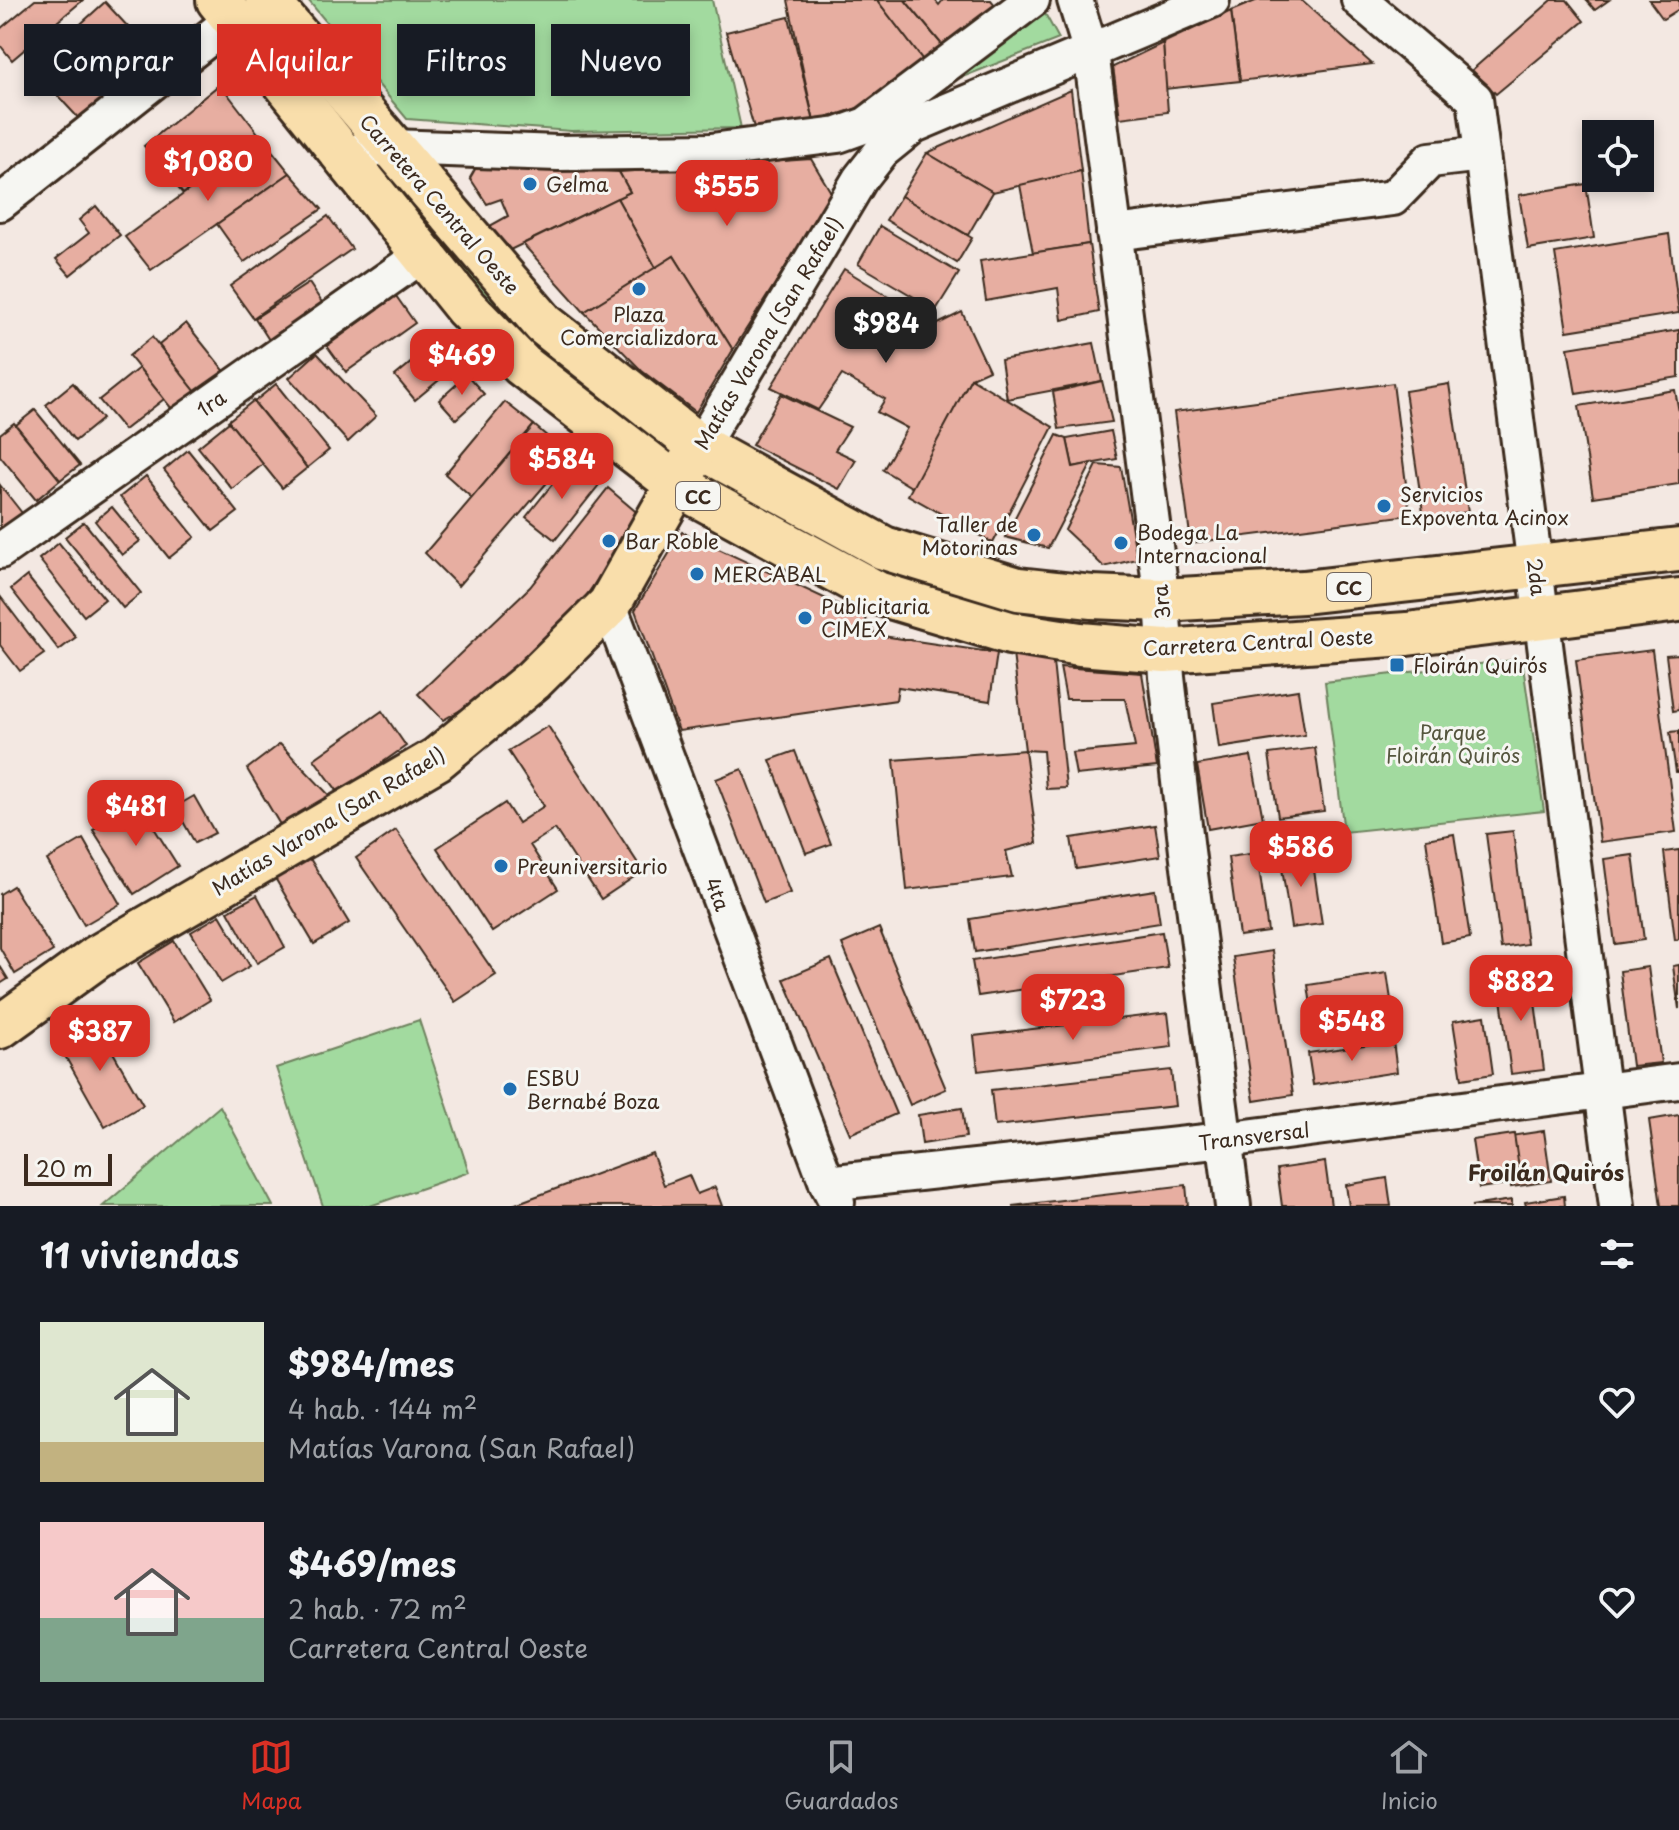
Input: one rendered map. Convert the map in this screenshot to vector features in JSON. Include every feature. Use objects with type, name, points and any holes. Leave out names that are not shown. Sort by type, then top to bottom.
[{"type":"main road","name":"Carretera Central Oeste","points":[[239,6],[391,147],[544,324],[700,447],[884,548],[1018,589],[1162,600],[1303,592],[1679,550]]},
{"type":"main road","name":"Carretera Central Oeste","points":[[239,6],[339,154],[466,308],[522,365],[676,484],[877,593],[1010,633],[1080,644],[1165,651],[1321,642],[1679,600]]},
{"type":"main road","name":"Matías Varona (San Rafael)","points":[[0,1027],[97,957],[437,759],[533,680],[609,605],[700,447]]},
{"type":"street","points":[[339,154],[391,147],[558,153],[711,151],[838,135],[907,111],[1032,0]]},
{"type":"street","name":"3ra","points":[[1075,0],[1091,52],[1162,600],[1185,835],[1233,1206]]},
{"type":"street","name":"Matías Varona (San Rafael)","points":[[700,447],[860,179],[907,111],[1091,52],[1212,0]]},
{"type":"street","name":"2da","points":[[1359,0],[1475,99],[1617,1206]]},
{"type":"street","points":[[0,203],[239,6]]},
{"type":"street","points":[[838,135],[853,159],[860,179]]},
{"type":"street","points":[[1114,233],[1393,198],[1430,160],[1482,154]]},
{"type":"street","name":"1ra","points":[[0,551],[422,255]]},
{"type":"street","name":"4ta","points":[[609,605],[833,1195]]},
{"type":"street","name":"Transversal","points":[[833,1195],[1679,1081]]},
{"type":"green space","points":[[308,0],[712,0],[741,128],[571,131],[407,119],[381,88],[381,24],[328,24]]},
{"type":"green space","points":[[1043,10],[1059,39],[942,85]]},
{"type":"green space","points":[[384,170],[672,441],[664,454],[525,344],[378,174]]},
{"type":"green space","name":"Parque Floirán Quirós","points":[[1522,659],[1544,811],[1344,832],[1325,682]]},
{"type":"green space","points":[[419,1020],[469,1172],[370,1206],[323,1206],[276,1068]]},
{"type":"green space","points":[[220,1106],[273,1206],[103,1206]]},
{"type":"building","points":[[35,0],[83,0],[55,24],[24,24],[24,50],[12,60],[0,45],[0,29]]},
{"type":"building","points":[[788,0],[877,0],[926,64],[870,104],[814,122]]},
{"type":"building","points":[[877,0],[905,0],[944,47],[926,64]]},
{"type":"building","points":[[905,0],[935,0],[939,5],[943,0],[991,0],[996,6],[944,47]]},
{"type":"building","points":[[1258,0],[1301,0],[1372,64],[1240,81],[1231,11]]},
{"type":"building","points":[[1552,0],[1567,0],[1584,21],[1496,94],[1472,70]]},
{"type":"building","points":[[1586,0],[1609,0],[1595,10]]},
{"type":"building","points":[[1649,0],[1679,0],[1679,9],[1663,19]]},
{"type":"building","points":[[105,2],[125,24],[81,24]]},
{"type":"building","points":[[1231,11],[1240,81],[1165,89],[1163,43]]},
{"type":"building","points":[[789,17],[814,122],[755,131],[726,32]]},
{"type":"building","points":[[1163,43],[1168,112],[1120,118],[1113,67]]},
{"type":"building","points":[[217,86],[217,96],[229,96],[261,137],[183,194],[144,146]]},
{"type":"building","points":[[1071,90],[1081,171],[993,192],[927,153]]},
{"type":"building","points":[[58,96],[112,96],[83,123]]},
{"type":"building","points":[[261,137],[290,173],[151,270],[125,237]]},
{"type":"building","points":[[927,153],[993,192],[968,235],[901,196]]},
{"type":"building","points":[[811,159],[832,194],[733,350],[674,256],[656,268],[617,198],[630,192],[619,172]]},
{"type":"building","points":[[478,164],[619,172],[630,192],[510,250],[488,227],[508,216],[501,199],[487,204],[470,178]]},
{"type":"building","points":[[1081,171],[1089,244],[1033,253],[1020,185]]},
{"type":"building","points":[[290,173],[322,209],[244,262],[217,224]]},
{"type":"building","points":[[1582,185],[1582,192],[1587,192],[1594,238],[1528,249],[1519,195]]},
{"type":"building","points":[[901,196],[972,238],[957,263],[886,220]]},
{"type":"building","points":[[617,198],[656,268],[584,312],[523,244]]},
{"type":"building","points":[[96,206],[120,235],[70,275],[56,259],[89,233],[79,220]]},
{"type":"building","points":[[328,216],[352,249],[253,318],[230,286]]},
{"type":"building","points":[[880,226],[959,273],[936,310],[858,264]]},
{"type":"building","points":[[1669,234],[1679,313],[1567,331],[1555,253]]},
{"type":"building","points":[[1089,244],[1099,312],[1062,320],[1058,288],[986,301],[980,261]]},
{"type":"building","points":[[674,256],[733,350],[696,412],[642,371],[584,312]]},
{"type":"building","points":[[844,269],[936,325],[962,312],[989,370],[971,378],[913,488],[883,470],[907,428],[877,412],[885,399],[842,375],[818,410],[771,387]]},
{"type":"building","points":[[309,283],[325,307],[271,343],[255,318]]},
{"type":"building","points":[[396,296],[415,323],[346,372],[327,346]]},
{"type":"building","points":[[186,323],[227,374],[199,396],[159,345]]},
{"type":"building","points":[[1679,330],[1679,377],[1576,394],[1568,348]]},
{"type":"building","points":[[152,337],[199,396],[176,414],[129,356]]},
{"type":"building","points":[[442,337],[462,361],[415,400],[395,376]]},
{"type":"building","points":[[1094,343],[1102,381],[1007,399],[1001,360]]},
{"type":"building","points":[[317,353],[376,416],[348,442],[289,378]]},
{"type":"building","points":[[139,368],[164,399],[124,430],[99,400]]},
{"type":"building","points":[[467,375],[484,394],[456,419],[439,400]]},
{"type":"building","points":[[971,378],[1053,427],[993,543],[908,495]]},
{"type":"building","points":[[1102,381],[1112,422],[1059,429],[1053,392]]},
{"type":"building","points":[[73,383],[102,419],[75,441],[46,405]]},
{"type":"building","points":[[1393,383],[1410,515],[1191,543],[1174,412]]},
{"type":"building","points":[[276,384],[329,450],[307,468],[254,402]]},
{"type":"building","points":[[1449,384],[1468,512],[1424,519],[1405,391]]},
{"type":"building","points":[[1675,390],[1679,412],[1679,484],[1593,497],[1579,406]]},
{"type":"building","points":[[781,394],[850,427],[835,450],[856,460],[839,489],[752,445]]},
{"type":"building","points":[[253,401],[307,468],[282,488],[228,421]]},
{"type":"building","points":[[505,402],[534,425],[472,498],[445,474]]},
{"type":"building","points":[[35,410],[80,465],[60,480],[16,425]]},
{"type":"building","points":[[229,422],[263,464],[232,489],[198,447]]},
{"type":"building","points":[[14,423],[60,480],[36,500],[0,456],[0,434]]},
{"type":"building","points":[[534,425],[570,456],[458,586],[425,553]]},
{"type":"building","points":[[1111,431],[1117,459],[1073,467],[1067,439]]},
{"type":"building","points":[[1057,435],[1067,439],[1073,467],[1092,463],[1048,548],[1005,537]]},
{"type":"building","points":[[188,450],[238,512],[213,531],[164,470]]},
{"type":"building","points":[[570,462],[599,485],[555,540],[526,517]]},
{"type":"building","points":[[1097,465],[1121,467],[1137,559],[1104,567],[1065,530]]},
{"type":"building","points":[[146,476],[195,537],[169,558],[120,497]]},
{"type":"building","points":[[0,485],[22,513],[1,530],[0,528]]},
{"type":"building","points":[[608,488],[641,516],[567,624],[508,683],[443,720],[418,694],[530,587]]},
{"type":"building","points":[[112,507],[140,541],[122,555],[95,521]]},
{"type":"building","points":[[84,522],[141,593],[123,608],[65,537]]},
{"type":"building","points":[[682,532],[863,616],[876,635],[997,653],[990,701],[898,687],[896,700],[679,731],[635,610]]},
{"type":"building","points":[[59,543],[105,599],[84,616],[39,559]]},
{"type":"building","points":[[27,576],[76,637],[59,650],[11,589]]},
{"type":"building","points":[[0,596],[44,654],[20,671],[0,645]]},
{"type":"building","points":[[1652,650],[1676,832],[1600,842],[1576,660]]},
{"type":"building","points":[[1013,654],[1053,662],[1066,788],[1046,789],[1043,751],[1025,750]]},
{"type":"building","points":[[1679,654],[1679,710],[1673,711],[1666,655]]},
{"type":"building","points":[[1060,667],[1142,673],[1157,767],[1076,775],[1072,753],[1135,747],[1125,699],[1066,699]]},
{"type":"building","points":[[1298,690],[1305,735],[1219,748],[1213,703]]},
{"type":"building","points":[[382,711],[406,746],[339,793],[314,759]]},
{"type":"building","points":[[548,726],[643,871],[601,899],[555,829],[530,845],[558,889],[492,932],[437,848],[505,803],[518,823],[544,806],[508,751]]},
{"type":"building","points":[[1679,731],[1679,772],[1676,772],[1670,732]]},
{"type":"building","points":[[280,744],[331,797],[282,828],[247,769]]},
{"type":"building","points":[[1315,748],[1324,811],[1278,817],[1269,754]]},
{"type":"building","points":[[1025,750],[1037,843],[1006,851],[1012,877],[907,890],[894,760]]},
{"type":"building","points":[[795,751],[831,844],[806,853],[770,760]]},
{"type":"building","points":[[1251,756],[1263,819],[1208,829],[1197,765]]},
{"type":"building","points":[[742,769],[790,893],[764,903],[716,779]]},
{"type":"building","points":[[194,796],[215,833],[195,843],[175,807]]},
{"type":"building","points":[[137,801],[178,866],[134,894],[93,830]]},
{"type":"building","points":[[1155,825],[1160,856],[1076,869],[1071,838]]},
{"type":"building","points":[[396,830],[496,975],[455,1002],[356,858]]},
{"type":"building","points":[[1513,831],[1527,944],[1501,948],[1486,834]]},
{"type":"building","points":[[1454,834],[1470,938],[1441,943],[1426,839]]},
{"type":"building","points":[[83,839],[120,904],[84,925],[47,860]]},
{"type":"building","points":[[1311,850],[1322,924],[1291,928],[1280,855]]},
{"type":"building","points":[[1679,850],[1679,939],[1675,940],[1664,852]]},
{"type":"building","points":[[1257,853],[1268,932],[1239,936],[1228,857]]},
{"type":"building","points":[[1633,855],[1644,940],[1615,944],[1604,859]]},
{"type":"building","points":[[309,857],[349,923],[314,944],[275,878]]},
{"type":"building","points":[[13,886],[53,951],[15,974],[0,948],[0,894]]},
{"type":"building","points":[[1155,890],[1160,923],[975,952],[970,919]]},
{"type":"building","points":[[257,895],[285,947],[257,963],[228,911]]},
{"type":"building","points":[[220,915],[250,966],[221,983],[191,932]]},
{"type":"building","points":[[879,928],[946,1089],[910,1105],[842,944]]},
{"type":"building","points":[[1162,932],[1168,968],[978,996],[972,961]]},
{"type":"building","points":[[174,941],[210,1000],[174,1022],[138,963]]},
{"type":"building","points":[[1272,951],[1293,1095],[1254,1101],[1233,957]]},
{"type":"building","points":[[831,959],[896,1114],[850,1134],[784,979]]},
{"type":"building","points":[[1679,965],[1679,1009],[1673,966]]},
{"type":"building","points":[[0,966],[8,979],[0,984]]},
{"type":"building","points":[[1648,967],[1661,1063],[1632,1066],[1620,971]]},
{"type":"building","points":[[1531,972],[1544,1070],[1511,1074],[1498,976]]},
{"type":"building","points":[[1387,973],[1391,1000],[1312,1012],[1308,985]]},
{"type":"building","points":[[1168,1013],[1172,1047],[978,1071],[974,1036]]},
{"type":"building","points":[[1485,1016],[1493,1074],[1462,1079],[1453,1021]]},
{"type":"building","points":[[94,1019],[143,1105],[105,1127],[56,1040]]},
{"type":"building","points":[[1393,1041],[1397,1072],[1313,1085],[1308,1053]]},
{"type":"building","points":[[1171,1070],[1175,1106],[995,1126],[991,1090]]},
{"type":"building","points":[[962,1108],[966,1137],[922,1144],[918,1115]]},
{"type":"building","points":[[1679,1115],[1679,1206],[1661,1206],[1649,1120]]},
{"type":"building","points":[[1544,1131],[1551,1181],[1511,1187],[1504,1137]]},
{"type":"building","points":[[1514,1134],[1521,1182],[1479,1188],[1472,1140]]},
{"type":"building","points":[[652,1153],[664,1185],[689,1175],[697,1194],[715,1187],[722,1206],[510,1206]]},
{"type":"building","points":[[1325,1162],[1331,1206],[1282,1206],[1277,1169]]},
{"type":"building","points":[[1387,1178],[1391,1206],[1349,1206],[1346,1185]]},
{"type":"building","points":[[1186,1185],[1188,1206],[1012,1206]]},
{"type":"building","points":[[1564,1196],[1565,1206],[1526,1206],[1525,1202]]},
{"type":"building","points":[[1512,1200],[1512,1206],[1471,1206]]},
{"type":"place","name":"Gelma","points":[[530,184]]},
{"type":"place","name":"Plaza Comercializdora","points":[[639,289]]},
{"type":"place","name":"Servicios Expoventa Acinox","points":[[1384,506]]},
{"type":"place","name":"Taller de Motorinas","points":[[1034,535]]},
{"type":"place","name":"Bar Roble","points":[[609,541]]},
{"type":"place","name":"Bodega La Internacional","points":[[1121,543]]},
{"type":"place","name":"MERCABAL","points":[[697,574]]},
{"type":"place","name":"Publicitaria CIMEX","points":[[805,618]]},
{"type":"place","name":"Floirán Quirós","points":[[1397,665]]},
{"type":"place","name":"Preuniversitario","points":[[501,866]]},
{"type":"place","name":"ESBU Bernabé Boza","points":[[510,1089]]},
{"type":"district","name":"Froilán Quirós","points":[[1546,1171]]}]
